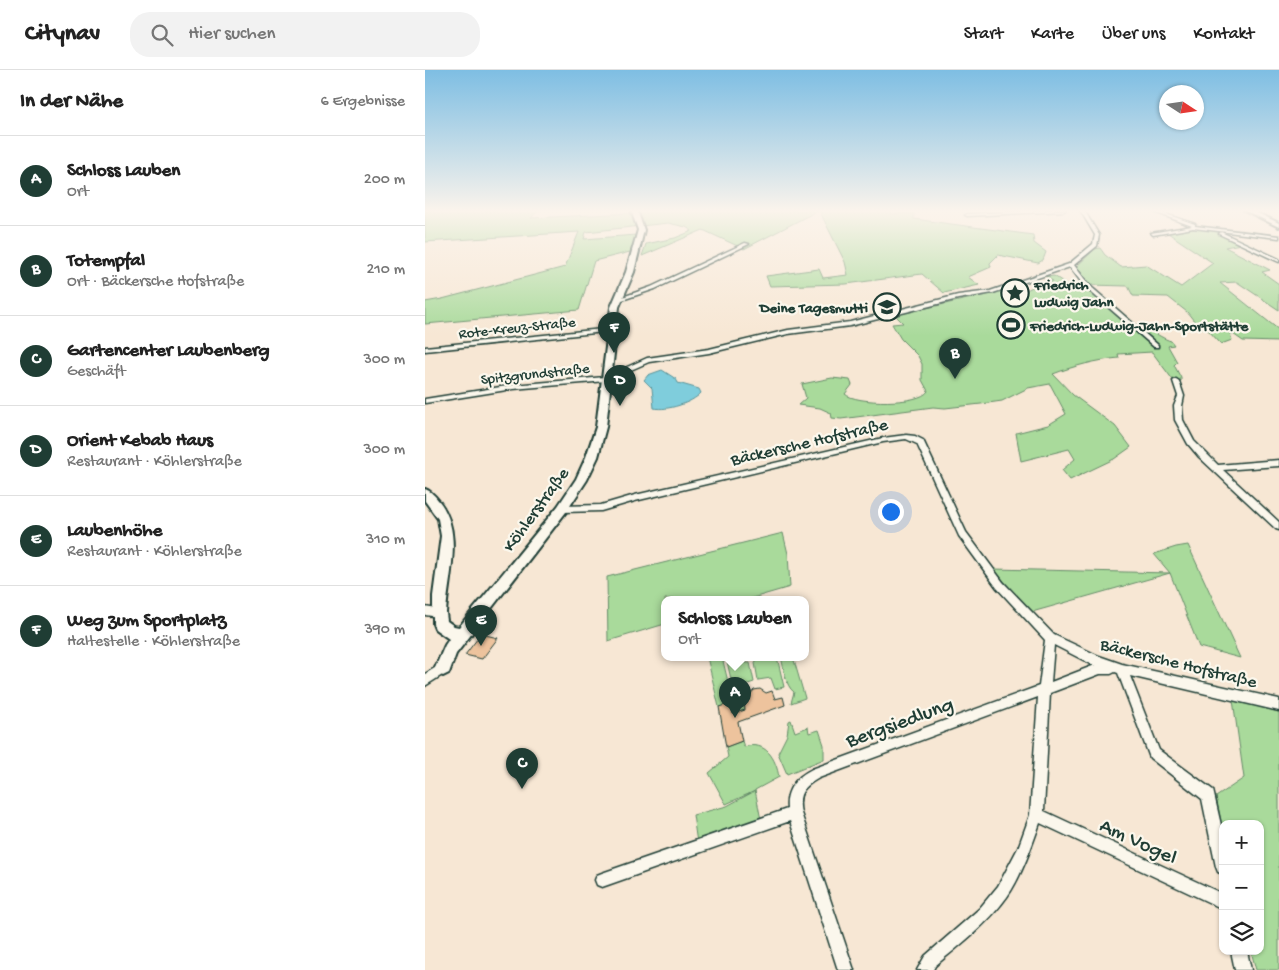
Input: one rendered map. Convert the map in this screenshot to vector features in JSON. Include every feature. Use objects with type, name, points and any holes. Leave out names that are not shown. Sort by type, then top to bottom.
[{"type":"street","name":"Köhlerstraße","points":[[443,668],[450,650],[562,510],[581,480],[597,442],[601,427],[617,300],[637,252]]},
{"type":"street","points":[[617,300],[653,288],[730,252]]},
{"type":"street","name":"Spitzgrundstraße","points":[[425,401],[513,386],[607,379],[647,360],[709,351],[788,332],[857,322],[958,297],[993,292],[1017,282],[1052,273],[1071,265],[1087,252]]},
{"type":"street","points":[[1260,252],[1279,261]]},
{"type":"street","points":[[1071,265],[1087,286],[1156,346]]},
{"type":"street","name":"Rote-Kreuz-Straße","points":[[425,348],[612,330]]},
{"type":"street","points":[[1176,381],[1181,396],[1178,412],[1182,428],[1197,450],[1279,527]]},
{"type":"street","name":"Bäckersche Hofstraße","points":[[562,510],[601,508],[635,498],[883,440],[912,438],[919,442],[962,534],[1000,585],[1050,638],[1097,661],[1122,669],[1279,705]]},
{"type":"street","points":[[1217,468],[1279,463]]},
{"type":"street","points":[[425,493],[439,508],[447,526],[448,541],[432,612],[444,629],[451,633],[462,634]]},
{"type":"street","points":[[925,970],[931,961],[984,914],[1003,892],[1023,852],[1037,815],[1044,690],[1050,638]]},
{"type":"street","points":[[425,681],[443,668]]},
{"type":"street","points":[[1044,690],[1101,669],[1122,669],[1154,754],[1207,795],[1223,865]]},
{"type":"street","name":"Bergsiedlung","points":[[846,970],[794,813],[792,799],[795,790],[805,779],[816,773],[1044,690]]},
{"type":"street","points":[[602,880],[794,813]]},
{"type":"street","name":"Am Vogel","points":[[1037,815],[1219,900]]},
{"type":"street","points":[[1240,955],[1243,970]]},
{"type":"green space","points":[[571,252],[630,252],[594,261],[579,310],[425,324],[425,302],[565,267]]},
{"type":"green space","points":[[643,252],[651,252],[642,256]]},
{"type":"green space","points":[[840,252],[1046,252],[1043,260],[1038,263],[998,255],[990,263],[991,267],[968,277],[979,285],[944,293],[922,274],[846,284],[770,286],[766,276],[819,269],[823,278],[848,275]]},
{"type":"green space","points":[[1092,252],[1103,252],[1121,267],[1146,265],[1181,287],[1213,263],[1196,252],[1235,252],[1270,270],[1262,272],[1279,284],[1279,310],[1237,282],[1220,283],[1279,330],[1279,342],[1243,341],[1230,334],[1232,340],[1221,344],[1208,330],[1198,326],[1187,312],[1168,297],[1133,296],[1128,286],[1089,285],[1077,266]]},
{"type":"green space","points":[[1054,276],[1071,287],[1085,285],[1130,326],[1130,331],[1141,328],[1146,329],[1171,341],[1174,345],[1168,346],[1177,362],[1174,365],[1181,381],[1173,380],[1152,352],[1118,354],[1119,358],[1069,368],[1053,374],[1073,395],[1115,426],[1131,447],[1114,459],[1070,480],[1062,470],[1075,459],[1069,449],[1021,461],[1016,433],[1048,425],[1066,414],[1050,384],[1028,388],[1002,401],[945,408],[933,407],[841,419],[832,418],[831,413],[820,408],[798,405],[806,398],[802,384],[832,378],[850,380],[852,385],[845,394],[861,400],[887,402],[923,396],[928,391],[922,380],[922,364],[918,356],[901,339],[892,324],[903,323],[895,315],[995,293],[1012,286],[1022,292],[1041,283],[1053,281],[1046,277]]},
{"type":"green space","points":[[783,533],[788,554],[790,587],[759,596],[661,596],[661,625],[608,641],[607,577]]},
{"type":"green space","points":[[1188,545],[1240,658],[1199,647],[1170,573],[1154,554]]},
{"type":"green space","points":[[993,569],[1170,573],[1032,612]]},
{"type":"green space","points":[[708,661],[723,661],[733,695],[731,702],[744,696],[745,710],[733,714],[731,704],[719,707]]},
{"type":"green space","points":[[727,661],[744,661],[745,663],[750,663],[754,682],[742,686],[744,692],[736,694]]},
{"type":"green space","points":[[756,661],[778,661],[784,687],[775,689],[771,678],[758,680]]},
{"type":"green space","points":[[782,661],[794,661],[805,698],[791,703],[794,692],[787,681]]},
{"type":"green space","points":[[1233,700],[1279,712],[1279,970],[1256,970],[1252,955],[1264,955],[1264,820],[1221,820],[1216,797],[1244,778]]},
{"type":"green space","points":[[791,720],[795,732],[808,727],[809,733],[819,730],[824,745],[824,759],[787,774],[778,753],[787,735],[789,721]]},
{"type":"green space","points":[[742,741],[744,747],[758,746],[769,753],[778,770],[779,777],[755,790],[761,820],[697,843],[693,815],[727,806],[755,791],[726,804],[709,773],[728,757],[726,747]]},
{"type":"water","points":[[662,370],[676,379],[678,383],[699,389],[701,393],[692,400],[679,405],[659,409],[654,408],[652,388],[644,380],[648,375]]},
{"type":"building","points":[[481,634],[498,638],[482,659],[465,655]]},
{"type":"building","points":[[760,689],[766,693],[772,691],[775,699],[783,697],[785,705],[738,722],[742,741],[726,747],[719,707],[731,703],[733,714],[745,710],[744,701],[750,699],[749,696],[754,690]]},
{"type":"waterway","points":[[633,272],[640,252]]},
{"type":"place","name":"Friedrich Ludwig Jahn","points":[[1015,293]]},
{"type":"place","name":"Deine Tagesmutti","points":[[887,307]]},
{"type":"place","name":"Friedrich-Ludwig-Jahn-Sportstätte","points":[[1011,325]]},
{"type":"place","name":"Weg zum Sportplatz","points":[[614,353]]},
{"type":"place","name":"Totempfal","points":[[955,379]]},
{"type":"place","name":"Orient Kebab Haus","points":[[620,406]]},
{"type":"place","name":"Laubenhöhe","points":[[481,646]]},
{"type":"place","name":"Schloss Lauben","points":[[735,718]]},
{"type":"place","name":"Gartencenter Laubenberg","points":[[522,789]]}]
